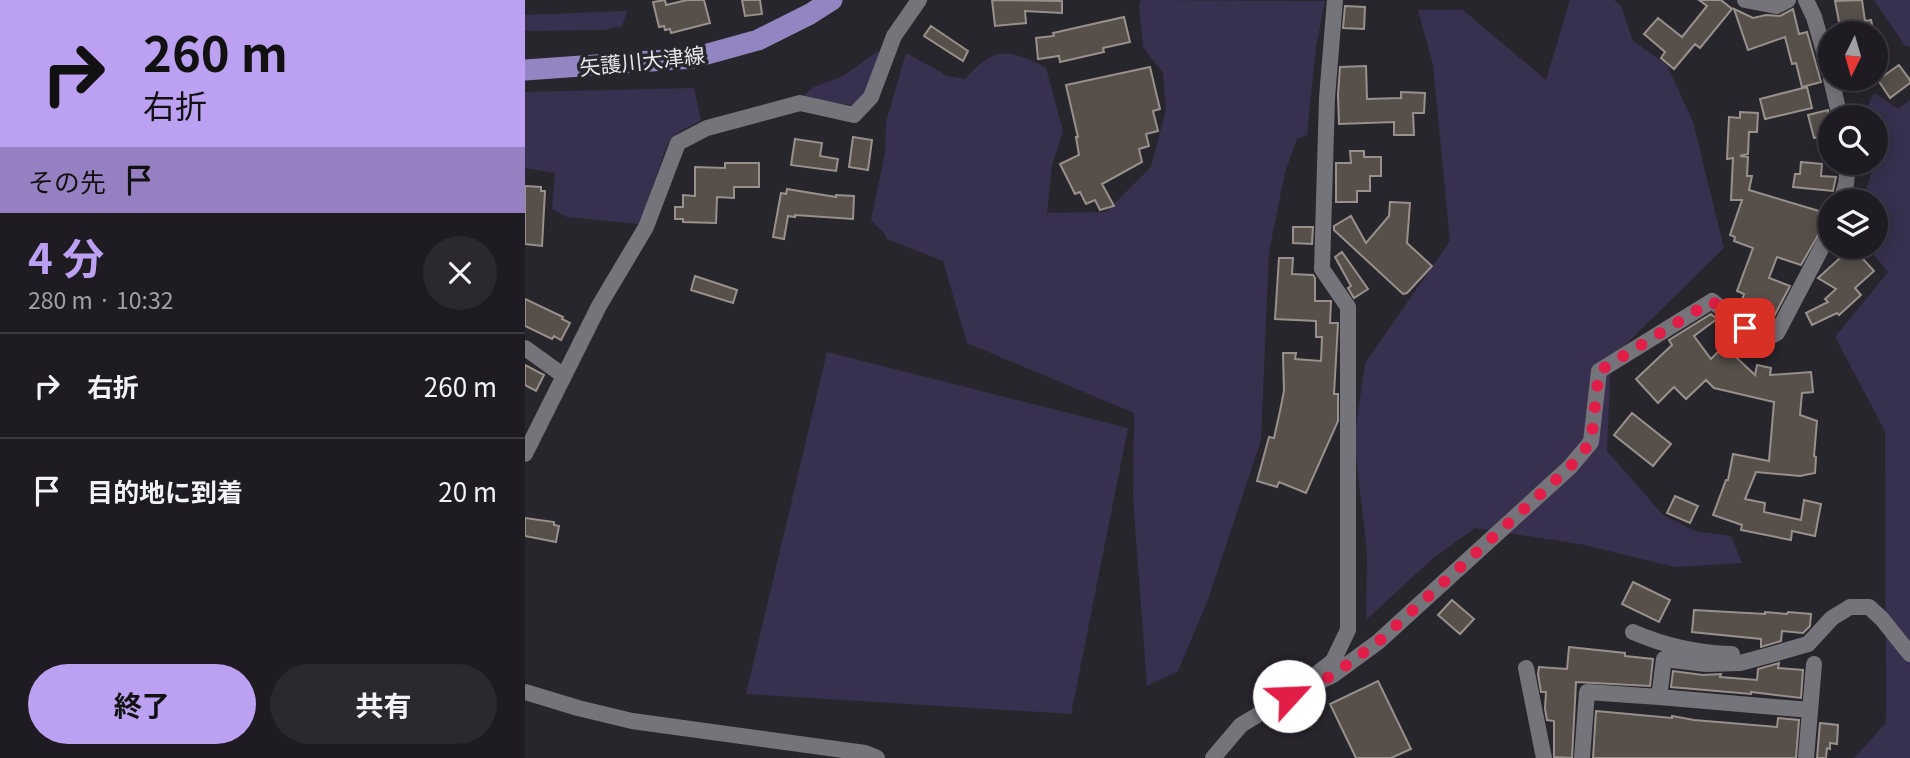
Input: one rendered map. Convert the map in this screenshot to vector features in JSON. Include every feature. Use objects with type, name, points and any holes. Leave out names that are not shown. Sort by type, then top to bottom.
[{"type":"main road","name":"矢護川大津線","points":[[525,70],[693,58],[758,40],[832,0]]},
{"type":"street","points":[[525,454],[599,306],[646,227],[678,143],[707,128],[800,103],[854,115],[870,97],[894,36],[919,0]]},
{"type":"street","points":[[1289,696],[1333,661],[1348,629],[1348,307],[1322,269],[1327,98],[1335,0]]},
{"type":"street","points":[[1745,0],[1776,6],[1788,0]]},
{"type":"street","points":[[1806,0],[1818,31]]},
{"type":"street","points":[[1213,758],[1241,725],[1289,696],[1333,675],[1378,642],[1570,467],[1591,442],[1599,371],[1712,301],[1762,341],[1777,333],[1818,255]]},
{"type":"street","points":[[525,348],[564,376]]},
{"type":"street","points":[[1659,697],[1664,659],[1706,664],[1740,663],[1770,655],[1808,644],[1832,618],[1850,607],[1869,607],[1910,654]]},
{"type":"street","points":[[1633,632],[1662,644],[1689,650],[1770,655]]},
{"type":"street","points":[[1806,758],[1814,664]]},
{"type":"street","points":[[1525,668],[1544,758]]},
{"type":"street","points":[[525,692],[632,721],[764,737],[865,753],[877,758]]},
{"type":"street","points":[[1582,758],[1587,692],[1810,710]]},
{"type":"shaded area","points":[[1141,0],[1325,1],[1316,47],[1307,135],[1297,139],[1285,172],[1269,252],[1261,440],[1207,602],[1178,671],[1147,686],[1133,498],[1134,413],[967,343],[943,261],[887,239],[871,220],[885,153],[886,122],[906,53],[948,76],[965,79],[985,60],[1003,54],[1022,57],[1046,68],[1063,131],[1052,165],[1047,213],[1106,212],[1151,167],[1166,109],[1163,73],[1143,47],[1139,5]]},
{"type":"shaded area","points":[[1570,0],[1614,0],[1621,6],[1633,41],[1667,65],[1693,122],[1724,248],[1611,359],[1607,451],[1663,515],[1695,531],[1731,536],[1742,563],[1675,567],[1580,544],[1475,528],[1431,560],[1366,620],[1367,551],[1354,440],[1365,363],[1450,241],[1433,65],[1418,10],[1463,10],[1546,80]]},
{"type":"shaded area","points":[[1874,0],[1910,0],[1910,47],[1905,46]]},
{"type":"shaded area","points":[[627,11],[622,26],[603,30],[525,31],[525,15]]},
{"type":"shaded area","points":[[878,51],[880,55],[867,92],[853,105],[806,100],[805,94],[814,87],[843,76]]},
{"type":"shaded area","points":[[694,88],[701,121],[680,131],[668,143],[639,224],[567,217],[552,209],[555,173],[525,168],[525,92]]},
{"type":"shaded area","points":[[1874,93],[1898,109],[1910,100],[1910,758],[1854,758],[1886,723],[1885,431],[1835,337],[1888,272],[1877,259],[1888,259],[1888,189],[1866,189],[1870,175],[1888,175],[1888,105],[1868,105]]},
{"type":"shaded area","points":[[827,352],[1128,428],[1071,714],[746,694]]},
{"type":"building","points":[[665,0],[666,5],[687,0],[704,0],[710,23],[671,33],[670,29],[665,30],[664,26],[659,27],[653,2]]},
{"type":"building","points":[[742,0],[760,0],[762,14],[745,16]]},
{"type":"building","points":[[992,0],[1062,1],[1062,13],[1025,11],[1026,23],[995,26]]},
{"type":"building","points":[[1699,0],[1721,0],[1732,9],[1700,48],[1695,44],[1674,69],[1661,58],[1665,52],[1644,34],[1658,18],[1682,37],[1707,6]]},
{"type":"building","points":[[1862,0],[1865,21],[1839,21],[1835,1]]},
{"type":"building","points":[[1345,6],[1365,7],[1364,29],[1343,28]]},
{"type":"building","points":[[1734,9],[1753,18],[1780,16],[1793,9],[1799,34],[1807,32],[1818,71],[1818,83],[1802,87],[1785,37],[1748,50]]},
{"type":"building","points":[[1124,17],[1130,42],[1103,48],[1104,52],[1060,62],[1059,56],[1038,59],[1036,38],[1054,36],[1053,33]]},
{"type":"building","points":[[931,26],[968,51],[963,61],[924,36]]},
{"type":"building","points":[[1899,65],[1910,80],[1910,83],[1890,98],[1885,91],[1888,91],[1888,73]]},
{"type":"building","points":[[1366,66],[1367,99],[1401,98],[1401,92],[1425,93],[1424,113],[1413,113],[1414,135],[1394,135],[1394,122],[1339,124],[1340,67]]},
{"type":"building","points":[[1150,67],[1160,109],[1153,111],[1158,131],[1146,134],[1149,146],[1139,149],[1142,162],[1102,184],[1114,206],[1100,210],[1095,200],[1086,204],[1080,192],[1075,194],[1060,164],[1079,155],[1078,137],[1066,85]]},
{"type":"building","points":[[1807,87],[1812,108],[1765,119],[1760,99]]},
{"type":"building","points":[[1740,112],[1758,113],[1757,132],[1749,132],[1748,154],[1740,156],[1748,157],[1747,176],[1752,176],[1749,190],[1818,211],[1818,235],[1801,265],[1777,257],[1769,278],[1790,286],[1770,324],[1750,317],[1751,314],[1739,309],[1744,294],[1737,291],[1753,248],[1734,241],[1735,237],[1730,235],[1742,200],[1731,200],[1733,158],[1727,159],[1729,117],[1740,118]]},
{"type":"building","points":[[1818,112],[1818,137],[1814,138],[1808,115]]},
{"type":"building","points":[[853,137],[872,140],[868,170],[849,167]]},
{"type":"building","points":[[795,139],[822,143],[820,156],[838,159],[836,171],[791,165]]},
{"type":"building","points":[[1350,151],[1364,151],[1364,157],[1381,157],[1381,176],[1370,176],[1370,191],[1357,191],[1357,202],[1336,202],[1336,163],[1351,163]]},
{"type":"building","points":[[1801,162],[1818,164],[1818,175],[1836,177],[1833,189],[1793,187],[1795,174],[1800,174]]},
{"type":"building","points":[[725,163],[759,163],[759,187],[734,187],[734,198],[717,197],[716,223],[683,222],[683,219],[675,219],[675,207],[683,207],[683,195],[695,196],[695,167],[725,168]]},
{"type":"building","points":[[525,186],[541,187],[541,191],[545,191],[542,246],[525,244]]},
{"type":"building","points":[[787,189],[836,197],[854,196],[853,219],[788,216],[784,239],[773,237],[781,193],[786,194]]},
{"type":"building","points":[[1390,202],[1410,203],[1407,243],[1432,266],[1403,294],[1334,230],[1334,226],[1351,216],[1366,243],[1389,216]]},
{"type":"building","points":[[1293,227],[1313,227],[1312,244],[1293,243]]},
{"type":"building","points":[[1342,252],[1368,289],[1354,298],[1348,288],[1351,286],[1335,257]]},
{"type":"building","points":[[1279,258],[1293,258],[1292,274],[1313,275],[1315,301],[1331,301],[1330,323],[1338,323],[1334,394],[1338,394],[1338,421],[1306,493],[1279,482],[1277,487],[1257,481],[1269,437],[1274,438],[1280,411],[1284,391],[1283,353],[1296,353],[1295,359],[1321,361],[1322,337],[1316,337],[1316,321],[1275,319]]},
{"type":"building","points":[[1839,259],[1863,259],[1874,271],[1855,288],[1861,295],[1839,315],[1837,313],[1812,325],[1806,313],[1828,302],[1825,299],[1836,289],[1818,278]]},
{"type":"building","points":[[695,276],[737,290],[733,303],[691,290]]},
{"type":"building","points":[[525,299],[570,323],[561,340],[554,336],[552,339],[525,326]]},
{"type":"building","points":[[1711,314],[1717,319],[1694,336],[1711,359],[1724,346],[1755,375],[1757,365],[1771,368],[1770,375],[1811,372],[1813,392],[1802,393],[1800,415],[1817,421],[1815,473],[1800,476],[1756,472],[1745,499],[1765,503],[1764,512],[1801,520],[1804,500],[1821,504],[1815,536],[1792,531],[1791,540],[1741,530],[1742,525],[1713,515],[1728,480],[1733,454],[1769,461],[1774,402],[1714,388],[1706,380],[1686,399],[1674,387],[1658,403],[1636,379],[1672,345],[1669,340]]},
{"type":"building","points":[[525,365],[544,375],[536,391],[525,385]]},
{"type":"building","points":[[1632,413],[1671,444],[1653,466],[1614,435]]},
{"type":"building","points":[[1675,496],[1698,506],[1690,523],[1667,513]]},
{"type":"building","points":[[525,518],[554,522],[554,525],[559,526],[556,542],[525,536]]},
{"type":"building","points":[[1633,582],[1670,600],[1659,622],[1622,604]]},
{"type":"building","points":[[1452,600],[1474,619],[1460,634],[1438,615]]},
{"type":"building","points":[[1694,610],[1811,614],[1810,626],[1803,633],[1782,631],[1781,641],[1761,647],[1761,639],[1692,632]]},
{"type":"building","points":[[1569,647],[1653,659],[1650,686],[1576,682],[1572,758],[1554,757],[1554,721],[1547,720],[1546,692],[1541,692],[1538,674],[1539,667],[1567,669]]},
{"type":"building","points":[[1779,663],[1778,668],[1803,670],[1801,698],[1671,687],[1673,671],[1703,675],[1721,674],[1720,677],[1757,680],[1758,669]]},
{"type":"building","points":[[1378,681],[1411,749],[1391,758],[1356,758],[1330,704]]},
{"type":"building","points":[[1596,711],[1777,727],[1778,718],[1799,720],[1796,758],[1593,758]]},
{"type":"building","points":[[1820,723],[1838,725],[1837,744],[1830,743],[1826,758],[1817,758]]},
{"type":"route","points":[[1289,696],[1333,675],[1378,642],[1570,467],[1591,442],[1599,371],[1712,301],[1745,328]]}]
